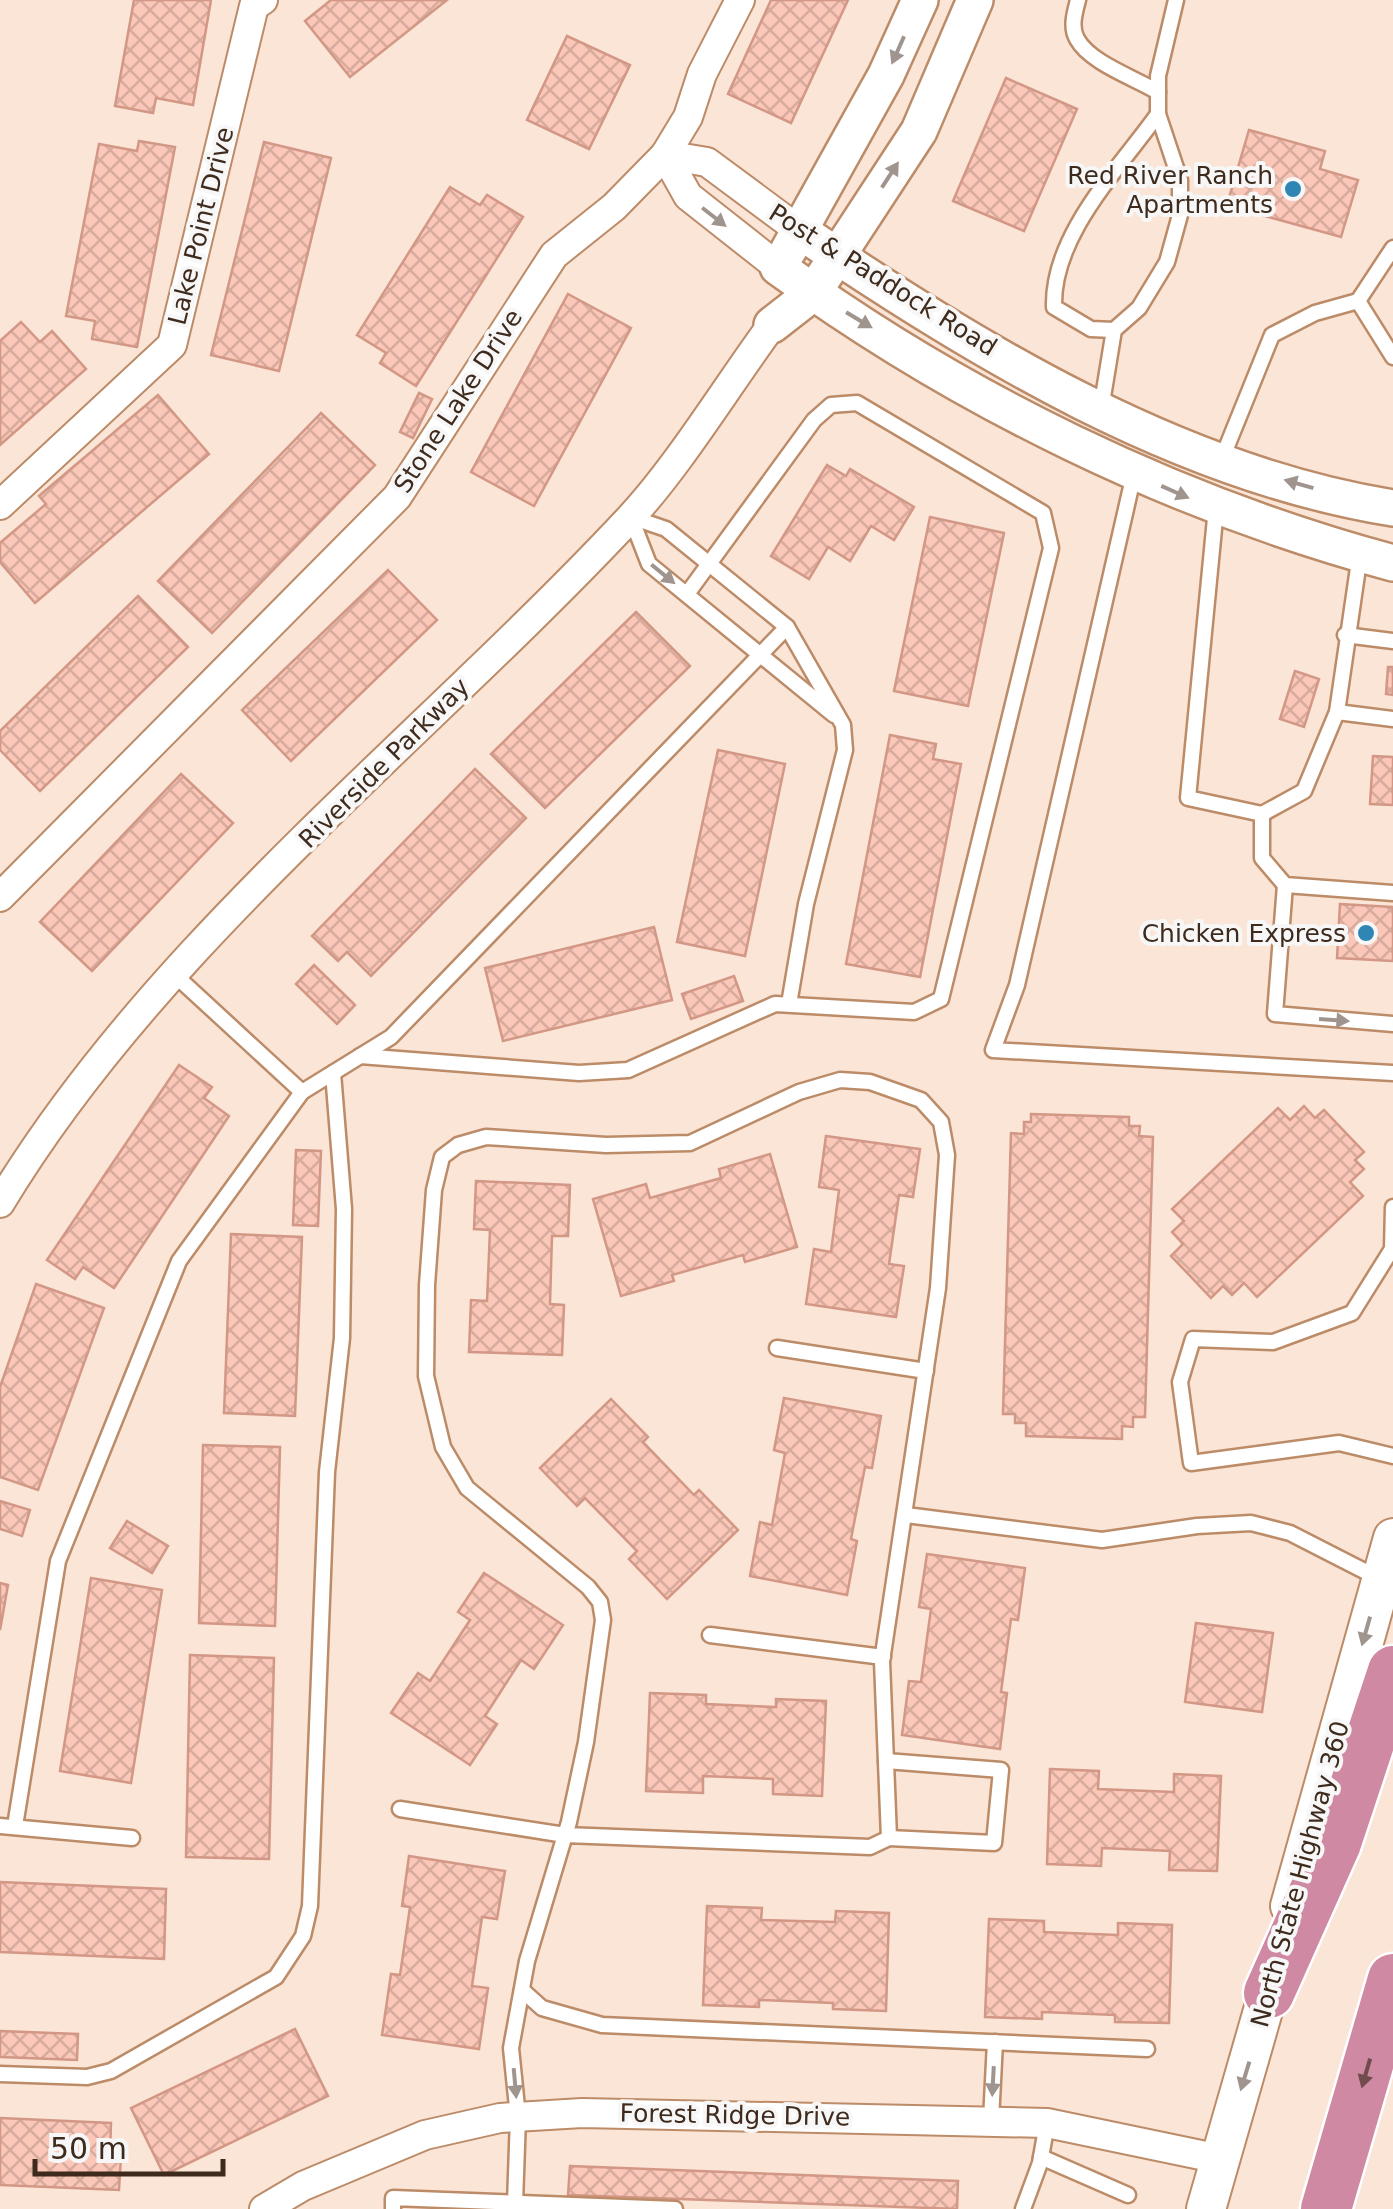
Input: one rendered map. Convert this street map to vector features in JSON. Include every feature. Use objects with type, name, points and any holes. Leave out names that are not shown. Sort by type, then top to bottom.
[{"type":"highway","points":[[1269,1993],[1336,1843],[1393,1671]]},
{"type":"highway","points":[[1326,2209],[1393,1979]]},
{"type":"main road","name":"North State Highway 360","points":[[1206,2209],[1393,1538]]},
{"type":"street","name":"Lake Point Drive","points":[[0,506],[172,345],[254,6],[263,0]]},
{"type":"street","name":"Stone Lake Drive","points":[[0,897],[397,497],[554,255],[614,207],[665,155],[688,117],[702,74],[740,0]]},
{"type":"street","points":[[772,326],[778,267],[886,74],[920,0]]},
{"type":"street","name":"Riverside Parkway","points":[[2,1196],[83,1078],[176,976],[631,517],[772,326],[813,293],[919,131],[976,0]]},
{"type":"street","name":"Post & Paddock Road","points":[[665,155],[707,162],[836,256],[1100,410],[1221,461],[1393,508]]},
{"type":"street","name":"Post & Paddock Road","points":[[665,155],[688,196],[778,267],[813,293],[978,390],[1134,473],[1216,508],[1376,558]]},
{"type":"street","points":[[1216,508],[1221,461]]},
{"type":"street","name":"Forest Ridge Drive","points":[[264,2209],[303,2186],[425,2135],[518,2117],[582,2113],[1048,2123],[1220,2159]]},
{"type":"lane","points":[[1078,0],[1073,23],[1076,39],[1090,52],[1158,92]]},
{"type":"lane","points":[[1100,410],[1114,330],[1139,308],[1167,262],[1180,215],[1180,180],[1158,114],[1158,92],[1176,0]]},
{"type":"lane","points":[[1114,330],[1091,329],[1054,308],[1054,282],[1086,214],[1158,114]]},
{"type":"lane","points":[[1221,461],[1272,335],[1315,313],[1358,300],[1393,248]]},
{"type":"lane","points":[[1358,300],[1393,357]]},
{"type":"lane","points":[[360,1056],[580,1073],[628,1070],[775,1004],[914,1012],[940,999],[1033,629],[1051,537],[1043,513],[848,401],[831,405],[814,420],[688,594]]},
{"type":"lane","points":[[1134,473],[1017,985],[993,1050],[1393,1072]]},
{"type":"lane","points":[[1216,508],[1188,798],[1262,814],[1304,791],[1336,712],[1345,635],[1376,558]]},
{"type":"lane","points":[[631,517],[666,529],[787,628],[846,734],[806,904],[790,1004]]},
{"type":"lane","points":[[631,517],[649,564],[840,720]]},
{"type":"lane","points":[[132,1838],[8,1826],[58,1562],[178,1261],[302,1092],[391,1037],[787,628]]},
{"type":"lane","points":[[1345,635],[1393,641]]},
{"type":"lane","points":[[1336,712],[1393,719]]},
{"type":"lane","points":[[1262,814],[1262,858],[1285,886],[1276,1014],[1393,1024]]},
{"type":"lane","points":[[1285,886],[1393,893]]},
{"type":"lane","points":[[176,976],[302,1092]]},
{"type":"lane","points":[[0,2074],[87,2077],[111,2071],[276,1977],[303,1936],[313,1868],[328,1472],[342,1338],[344,1209],[333,1073]]},
{"type":"lane","points":[[516,2203],[518,2117],[511,2048],[522,1990],[565,1835],[594,1692],[602,1620],[600,1602],[467,1488],[443,1447],[426,1376],[427,1285],[434,1190],[442,1157],[458,1145],[486,1136],[606,1145],[690,1143],[799,1092],[840,1080],[898,1090],[920,1100],[940,1122],[948,1155],[926,1371],[882,1657],[889,1838]]},
{"type":"lane","points":[[1393,1206],[1392,1249],[1352,1313],[1273,1342],[1194,1339],[1180,1382],[1191,1463],[1340,1443],[1393,1456]]},
{"type":"lane","points":[[778,1348],[926,1371]]},
{"type":"lane","points":[[906,1515],[1102,1540],[1197,1526],[1251,1523],[1290,1533],[1381,1580]]},
{"type":"lane","points":[[710,1635],[882,1657]]},
{"type":"lane","points":[[400,1809],[565,1835],[870,1847],[889,1838],[994,1843],[1002,1770],[886,1761]]},
{"type":"lane","points":[[522,1990],[542,2008],[602,2025],[1146,2049]]},
{"type":"lane","points":[[991,2120],[996,2042]]},
{"type":"lane","points":[[1023,2209],[1041,2158],[1048,2123]]},
{"type":"lane","points":[[1041,2158],[1128,2195]]},
{"type":"lane","points":[[392,2209],[393,2198],[675,2209]]},
{"type":"building","points":[[134,0],[211,0],[193,105],[156,98],[153,113],[115,106]]},
{"type":"building","points":[[331,0],[447,0],[350,77],[305,21]]},
{"type":"building","points":[[771,0],[848,0],[791,123],[728,94]]},
{"type":"building","points":[[567,36],[630,65],[589,149],[527,120]]},
{"type":"building","points":[[1006,78],[1077,109],[1024,231],[953,201]]},
{"type":"building","name":"Red River Ranch Apartments","points":[[1249,130],[1325,151],[1320,169],[1358,180],[1341,237],[1254,213],[1256,206],[1229,198]]},
{"type":"building","points":[[139,141],[175,147],[137,347],[92,339],[95,321],[66,316],[99,144],[137,151]]},
{"type":"building","points":[[264,142],[331,158],[279,371],[211,355]]},
{"type":"building","points":[[450,187],[480,205],[487,195],[523,217],[416,386],[380,363],[386,353],[357,335]]},
{"type":"building","points":[[568,294],[631,328],[534,506],[471,472]]},
{"type":"building","points":[[21,322],[40,342],[52,331],[86,369],[0,445],[0,341]]},
{"type":"building","points":[[419,393],[432,399],[413,438],[400,432]]},
{"type":"building","points":[[158,395],[209,454],[35,603],[0,562],[0,543],[46,504],[39,496]]},
{"type":"building","points":[[321,413],[375,465],[212,633],[158,581]]},
{"type":"building","points":[[827,465],[846,476],[850,469],[914,507],[894,540],[871,526],[850,561],[828,547],[809,579],[771,556]]},
{"type":"building","points":[[930,517],[1004,533],[968,706],[894,691]]},
{"type":"building","points":[[388,570],[437,620],[291,761],[242,710]]},
{"type":"building","points":[[138,596],[188,647],[40,791],[0,750],[0,731]]},
{"type":"building","points":[[636,612],[690,666],[545,808],[491,754]]},
{"type":"building","points":[[1388,667],[1393,667],[1393,695],[1386,694]]},
{"type":"building","points":[[1295,671],[1319,679],[1304,727],[1280,719]]},
{"type":"building","points":[[890,735],[936,744],[933,759],[961,764],[920,977],[846,964]]},
{"type":"building","points":[[718,750],[785,764],[745,956],[677,942]]},
{"type":"building","points":[[1373,756],[1393,757],[1393,805],[1370,804]]},
{"type":"building","points":[[475,769],[526,818],[371,976],[347,952],[338,961],[312,936]]},
{"type":"building","points":[[181,774],[233,823],[92,971],[40,922]]},
{"type":"building","name":"Chicken Express","points":[[1340,904],[1393,907],[1393,961],[1337,958]]},
{"type":"building","points":[[654,927],[672,1000],[503,1041],[485,968]]},
{"type":"building","points":[[314,965],[355,1005],[337,1024],[296,984]]},
{"type":"building","points":[[734,976],[743,1001],[691,1019],[682,994]]},
{"type":"building","points":[[179,1065],[212,1087],[204,1098],[229,1116],[114,1288],[83,1267],[75,1279],[47,1260]]},
{"type":"building","points":[[1304,1106],[1315,1118],[1324,1110],[1364,1152],[1355,1160],[1364,1169],[1350,1182],[1363,1196],[1257,1297],[1244,1283],[1232,1295],[1223,1286],[1211,1298],[1171,1256],[1183,1244],[1172,1232],[1184,1221],[1172,1209],[1278,1108],[1290,1120]]},
{"type":"building","points":[[1031,1114],[1129,1117],[1129,1126],[1140,1126],[1139,1136],[1153,1137],[1145,1417],[1133,1417],[1133,1427],[1122,1426],[1122,1439],[1026,1436],[1026,1423],[1015,1423],[1015,1414],[1003,1414],[1011,1133],[1024,1134],[1024,1122],[1031,1122]]},
{"type":"building","points":[[826,1136],[920,1149],[913,1197],[899,1195],[889,1264],[904,1266],[896,1317],[806,1304],[814,1249],[831,1252],[839,1190],[819,1187]]},
{"type":"building","points":[[296,1150],[321,1151],[318,1226],[293,1225]]},
{"type":"building","points":[[770,1154],[797,1247],[745,1262],[743,1255],[672,1275],[674,1281],[621,1296],[593,1199],[646,1184],[650,1198],[721,1178],[719,1169]]},
{"type":"building","points":[[476,1181],[570,1185],[568,1236],[552,1236],[550,1304],[564,1305],[562,1355],[469,1352],[471,1300],[487,1301],[490,1230],[474,1229]]},
{"type":"building","points":[[231,1234],[302,1237],[295,1416],[224,1413]]},
{"type":"building","points":[[36,1284],[104,1308],[38,1490],[0,1477],[0,1387]]},
{"type":"building","points":[[784,1398],[881,1416],[872,1468],[865,1467],[851,1539],[857,1541],[847,1595],[750,1576],[760,1522],[772,1525],[785,1453],[774,1450]]},
{"type":"building","points":[[611,1399],[648,1437],[643,1442],[694,1495],[699,1490],[738,1530],[667,1599],[629,1559],[637,1551],[585,1498],[577,1506],[540,1468]]},
{"type":"building","points":[[203,1445],[280,1447],[275,1626],[199,1623]]},
{"type":"building","points":[[0,1501],[30,1510],[22,1536],[0,1529]]},
{"type":"building","points":[[127,1521],[168,1546],[152,1573],[110,1548]]},
{"type":"building","points":[[927,1554],[1025,1568],[1018,1620],[1011,1619],[1001,1692],[1007,1693],[1000,1749],[902,1735],[909,1681],[921,1682],[931,1609],[919,1607]]},
{"type":"building","points":[[484,1573],[563,1625],[534,1669],[521,1660],[485,1716],[497,1724],[470,1765],[391,1713],[418,1673],[430,1681],[470,1620],[458,1612]]},
{"type":"building","points":[[91,1578],[162,1590],[131,1783],[60,1771]]},
{"type":"building","points":[[0,1583],[8,1585],[0,1630]]},
{"type":"building","points":[[1196,1623],[1273,1633],[1262,1712],[1185,1702]]},
{"type":"building","points":[[190,1655],[274,1658],[269,1859],[186,1857]]},
{"type":"building","points":[[650,1693],[706,1695],[706,1704],[776,1707],[776,1699],[826,1701],[822,1796],[773,1794],[773,1779],[703,1776],[703,1793],[646,1791]]},
{"type":"building","points":[[1050,1769],[1099,1771],[1098,1789],[1174,1792],[1174,1774],[1221,1776],[1217,1871],[1169,1870],[1170,1851],[1102,1848],[1101,1866],[1047,1864]]},
{"type":"building","points":[[409,1856],[505,1871],[497,1919],[482,1917],[472,1986],[488,1988],[479,2049],[382,2035],[391,1974],[400,1975],[410,1907],[402,1906]]},
{"type":"building","points":[[0,1882],[166,1889],[164,1959],[0,1952]]},
{"type":"building","points":[[707,1906],[762,1908],[761,1920],[835,1922],[836,1911],[889,1913],[886,2011],[833,2009],[833,2003],[759,2000],[759,2007],[703,2005]]},
{"type":"building","points":[[989,1919],[1044,1921],[1044,1932],[1118,1935],[1118,1923],[1172,1925],[1169,2023],[1115,2022],[1115,2015],[1042,2012],[1042,2019],[985,2017]]},
{"type":"building","points":[[295,2029],[328,2096],[164,2175],[131,2108]]},
{"type":"building","points":[[0,2031],[78,2034],[77,2060],[0,2057]]},
{"type":"building","points":[[0,2118],[111,2123],[110,2156],[121,2156],[119,2190],[0,2185]]},
{"type":"building","points":[[570,2166],[958,2181],[957,2209],[568,2195]]},
{"type":"place","name":"Red River Ranch Apartments","points":[[1293,189]]},
{"type":"place","name":"Chicken Express","points":[[1366,933]]}]
